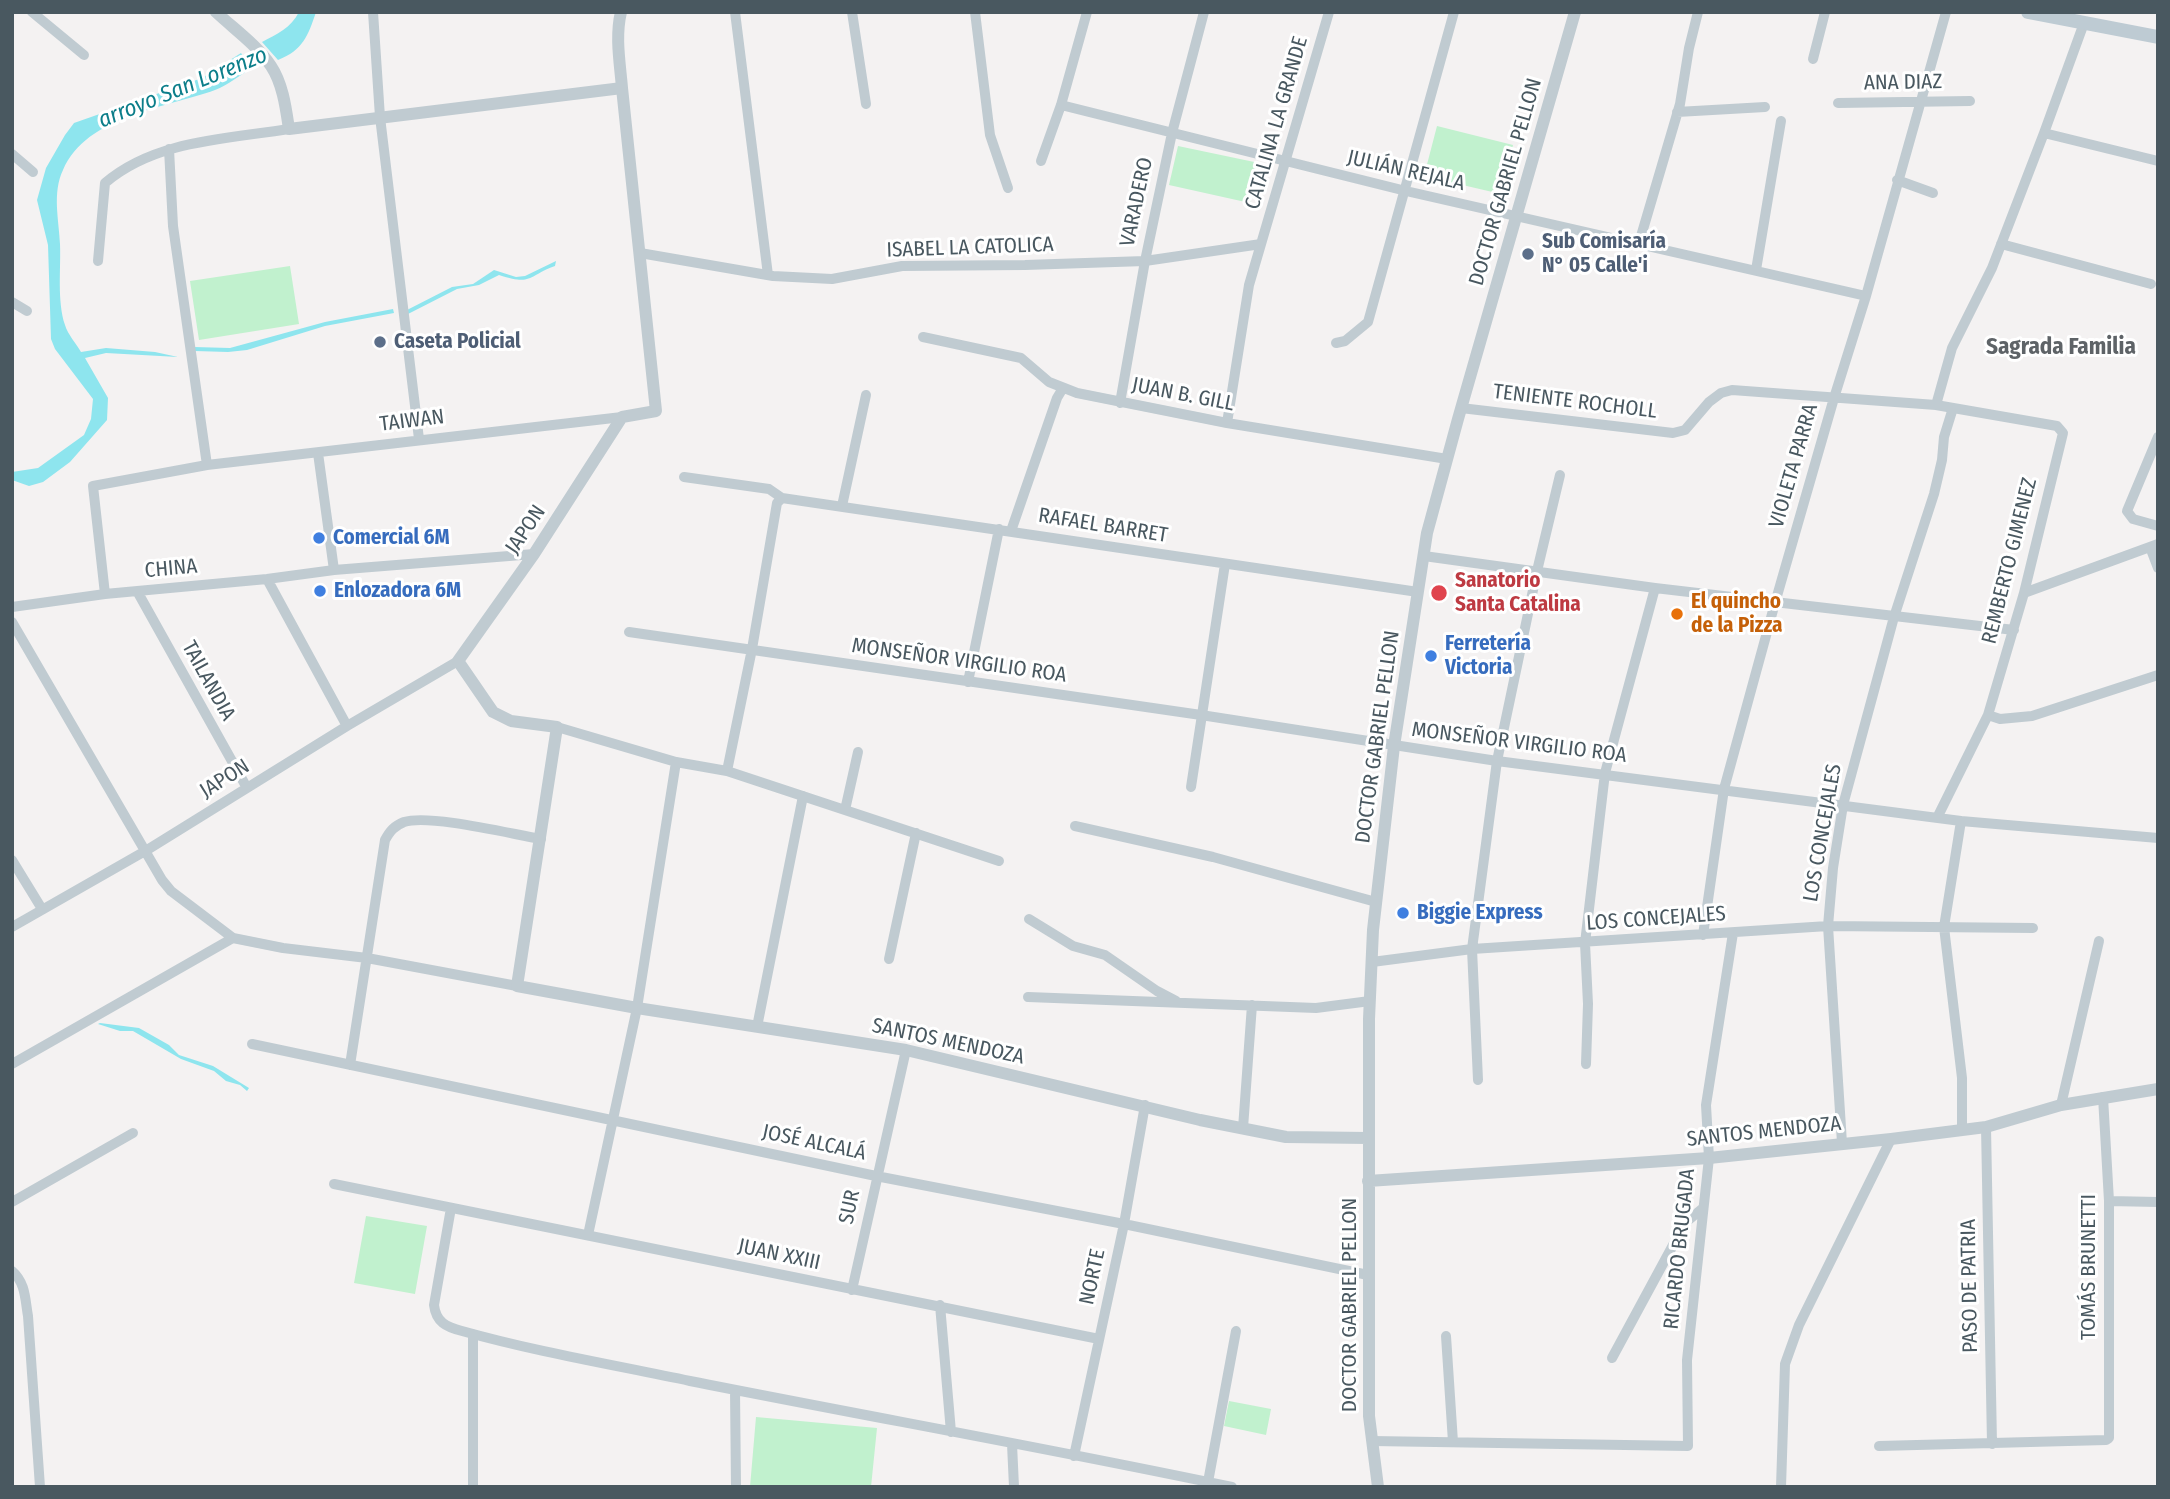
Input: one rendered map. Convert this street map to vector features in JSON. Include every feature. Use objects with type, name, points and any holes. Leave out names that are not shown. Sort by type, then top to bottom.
[{"type":"main road","points":[[2028,12],[2078,19],[2158,37]]},
{"type":"street","points":[[32,12],[84,55]]},
{"type":"street","points":[[216,12],[257,50],[272,68],[284,100],[289,129]]},
{"type":"street","points":[[373,12],[380,117],[419,439]]},
{"type":"street","points":[[621,12],[619,44],[622,88],[656,410],[622,417]]},
{"type":"street","points":[[735,12],[768,275]]},
{"type":"street","points":[[852,12],[866,103]]},
{"type":"street","points":[[975,12],[990,135],[1008,188]]},
{"type":"street","points":[[1041,161],[1061,105],[1087,12]]},
{"type":"street","name":"VARADERO","points":[[1120,403],[1145,261],[1172,133],[1204,12]]},
{"type":"street","name":"CATALINA LA GRANDE","points":[[1227,423],[1244,305],[1329,12]]},
{"type":"street","points":[[1336,343],[1345,341],[1368,322],[1454,12]]},
{"type":"street","name":"DOCTOR GABRIEL PELLON","points":[[1377,1487],[1369,1416],[1370,1001],[1376,902],[1394,746],[1424,556],[1447,459],[1575,12]]},
{"type":"street","points":[[1639,243],[1677,112],[1698,12]]},
{"type":"street","points":[[1813,59],[1825,12]]},
{"type":"street","name":"VIOLETA PARRA","points":[[1703,935],[1724,789],[1946,12]]},
{"type":"street","points":[[1936,405],[1952,348],[2001,244],[2044,133],[2078,19]]},
{"type":"street","points":[[98,261],[105,183],[135,163],[169,149],[289,129],[622,88]]},
{"type":"street","name":"ANA DIAZ","points":[[1838,103],[1970,101]]},
{"type":"street","name":"JULIÁN REJALA","points":[[1061,105],[1406,191],[1866,296]]},
{"type":"street","points":[[1677,112],[1765,107]]},
{"type":"street","points":[[1756,270],[1781,121]]},
{"type":"street","points":[[2044,133],[2158,162]]},
{"type":"street","points":[[169,149],[173,226],[207,465]]},
{"type":"street","points":[[12,154],[33,172]]},
{"type":"street","points":[[1897,180],[1933,193]]},
{"type":"street","name":"ISABEL LA CATOLICA","points":[[640,253],[768,275],[831,279],[902,266],[1145,261],[1261,244]]},
{"type":"street","points":[[2001,244],[2151,285]]},
{"type":"street","points":[[12,302],[27,311]]},
{"type":"street","name":"JUAN B. GILL","points":[[923,337],[1021,358],[1049,382],[1077,393],[1227,423],[1447,459]]},
{"type":"street","points":[[1011,531],[1057,398],[1063,388]]},
{"type":"street","name":"REMBERTO GIMENEZ","points":[[1685,430],[1709,402],[1721,393],[1732,390],[1936,405],[2057,426],[2063,433],[2024,593],[1988,715],[1937,818]]},
{"type":"street","points":[[842,506],[866,395]]},
{"type":"street","name":"TENIENTE ROCHOLL","points":[[1461,408],[1673,433],[1685,430]]},
{"type":"street","name":"LOS CONCEJALES","points":[[1842,1143],[1828,926],[1833,869],[1843,805],[1894,617],[1934,494],[1944,437],[1953,408]]},
{"type":"street","name":"TAIWAN","points":[[105,594],[93,486],[207,465],[622,417]]},
{"type":"street","name":"JAPON","points":[[12,927],[147,850],[458,661],[534,554],[622,417]]},
{"type":"street","points":[[2158,437],[2127,506],[2133,519],[2158,526]]},
{"type":"street","points":[[318,453],[334,570]]},
{"type":"street","points":[[1478,1080],[1472,949],[1497,761],[1560,475]]},
{"type":"street","name":"RAFAEL BARRET","points":[[684,477],[769,489],[782,498],[1418,592]]},
{"type":"street","points":[[727,771],[752,649],[777,503],[782,498]]},
{"type":"street","points":[[968,682],[999,529]]},
{"type":"street","points":[[2024,593],[2154,546],[2158,568]]},
{"type":"street","name":"CHINA","points":[[12,607],[105,594],[334,570],[534,554]]},
{"type":"street","points":[[1424,556],[1655,588],[2014,630]]},
{"type":"street","points":[[1191,787],[1225,564]]},
{"type":"street","points":[[267,579],[347,726]]},
{"type":"street","points":[[1586,1065],[1588,1004],[1585,943],[1605,773],[1655,588]]},
{"type":"street","name":"TAILANDIA","points":[[137,592],[247,788]]},
{"type":"street","points":[[12,622],[171,891],[233,938],[283,948],[367,958],[517,986],[557,727]]},
{"type":"street","name":"MONSEÑOR VIRGILIO ROA","points":[[629,632],[1497,761],[1961,821],[2158,838]]},
{"type":"street","points":[[458,661],[493,712],[511,721],[557,727],[676,762],[727,771],[999,861]]},
{"type":"street","points":[[1988,715],[2000,719],[2032,716],[2158,675]]},
{"type":"street","points":[[845,810],[858,752]]},
{"type":"street","points":[[588,1235],[637,1008],[676,762]]},
{"type":"street","points":[[757,1027],[803,796]]},
{"type":"street","points":[[351,1065],[385,840],[390,829],[405,822],[428,820],[541,839]]},
{"type":"street","points":[[1961,821],[1944,927],[1962,1078],[1962,1130]]},
{"type":"street","points":[[1075,826],[1213,857],[1376,902]]},
{"type":"street","points":[[889,959],[916,833]]},
{"type":"street","points":[[12,860],[42,909]]},
{"type":"street","points":[[1029,919],[1073,946],[1105,956],[1180,1003]]},
{"type":"street","name":"LOS CONCEJALES","points":[[1372,962],[1472,949],[1828,926],[2033,928]]},
{"type":"street","name":"RICARDO BRUGADA","points":[[1453,1442],[1688,1446],[1687,1360],[1709,1158],[1706,1105],[1733,933]]},
{"type":"street","points":[[12,1064],[233,938]]},
{"type":"street","points":[[2061,1105],[2099,941]]},
{"type":"street","name":"SANTOS MENDOZA","points":[[517,986],[637,1008],[906,1050],[1286,1137],[1368,1138]]},
{"type":"street","points":[[1028,997],[1316,1008],[1370,1001]]},
{"type":"street","points":[[1242,1128],[1252,1005]]},
{"type":"street","name":"JOSÉ ALCALÁ","points":[[252,1044],[876,1176],[1368,1275]]},
{"type":"street","name":"SUR","points":[[852,1290],[906,1050]]},
{"type":"street","name":"SANTOS MENDOZA","points":[[1368,1181],[1709,1158],[1986,1128],[2061,1105],[2158,1089]]},
{"type":"street","name":"TOMÁS BRUNETTI","points":[[1992,1444],[2109,1438],[2109,1201],[2103,1097]]},
{"type":"street","name":"NORTE","points":[[1074,1456],[1124,1224],[1145,1105]]},
{"type":"street","name":"PASO DE PATRIA","points":[[1986,1128],[1992,1444]]},
{"type":"street","points":[[12,1202],[133,1133]]},
{"type":"street","points":[[1781,1487],[1785,1364],[1799,1325],[1891,1139]]},
{"type":"street","name":"JUAN XXIII","points":[[334,1184],[1099,1339]]},
{"type":"street","points":[[2109,1201],[2158,1202]]},
{"type":"street","points":[[1612,1358],[1685,1223],[1703,1208]]},
{"type":"street","points":[[451,1209],[434,1305],[441,1324],[473,1334],[735,1390],[1232,1487]]},
{"type":"street","points":[[12,1271],[20,1278],[24,1289],[28,1317],[40,1487]]},
{"type":"street","points":[[940,1305],[951,1432]]},
{"type":"street","points":[[1208,1482],[1236,1331]]},
{"type":"street","points":[[473,1334],[473,1487]]},
{"type":"street","points":[[1372,1441],[1453,1442],[1446,1336]]},
{"type":"street","points":[[735,1390],[736,1487]]},
{"type":"street","points":[[1012,1444],[1014,1487]]},
{"type":"street","points":[[1879,1446],[1992,1444]]},
{"type":"green space","points":[[1437,126],[1513,145],[1501,194],[1424,176]]},
{"type":"green space","points":[[1178,146],[1259,163],[1250,203],[1169,185]]},
{"type":"green space","points":[[290,266],[299,324],[199,340],[190,281]]},
{"type":"green space","points":[[366,1216],[427,1226],[415,1294],[354,1283]]},
{"type":"green space","points":[[1229,1401],[1271,1409],[1266,1435],[1224,1426]]},
{"type":"green space","points":[[756,1417],[877,1428],[871,1487],[750,1487]]},
{"type":"water","points":[[299,12],[316,12],[299,47],[278,60],[262,42],[288,26]]},
{"type":"water","points":[[241,53],[252,68],[215,90],[109,125],[90,137],[74,152],[63,170],[57,197],[60,295],[66,329],[70,336],[81,352],[106,348],[155,352],[178,357],[106,353],[85,358],[108,398],[107,420],[70,462],[43,482],[29,486],[12,480],[12,472],[38,468],[84,435],[91,419],[93,399],[55,349],[51,339],[48,245],[37,200],[46,168],[74,123],[202,78]]},
{"type":"water","points":[[556,261],[555,266],[524,280],[499,275],[479,285],[457,289],[408,314],[407,310],[452,287],[473,284],[494,270],[516,277],[525,276]]},
{"type":"water","points":[[393,309],[394,313],[325,326],[247,350],[195,351],[194,347],[230,348],[325,322]]},
{"type":"water","points":[[98,1024],[139,1028],[169,1045],[179,1055],[213,1066],[249,1088],[247,1091],[240,1085],[226,1081],[214,1071],[181,1059],[133,1031],[120,1031]]},
{"type":"waterway","name":"arroyo San Lorenzo","points":[[244,64],[260,57]]},
{"type":"place","name":"Sub Comisaría N° 05 Calle'i","points":[[1528,254]]},
{"type":"place","name":"Caseta Policial","points":[[380,342]]},
{"type":"place","name":"Comercial 6M","points":[[319,538]]},
{"type":"place","name":"Enlozadora 6M","points":[[320,591]]},
{"type":"place","name":"Sanatorio Santa Catalina","points":[[1439,593]]},
{"type":"place","name":"El quincho de la Pizza","points":[[1677,614]]},
{"type":"place","name":"Ferretería Victoria","points":[[1431,656]]},
{"type":"place","name":"Biggie Express","points":[[1403,913]]},
{"type":"district","name":"Sagrada Familia","points":[[2061,348]]}]
